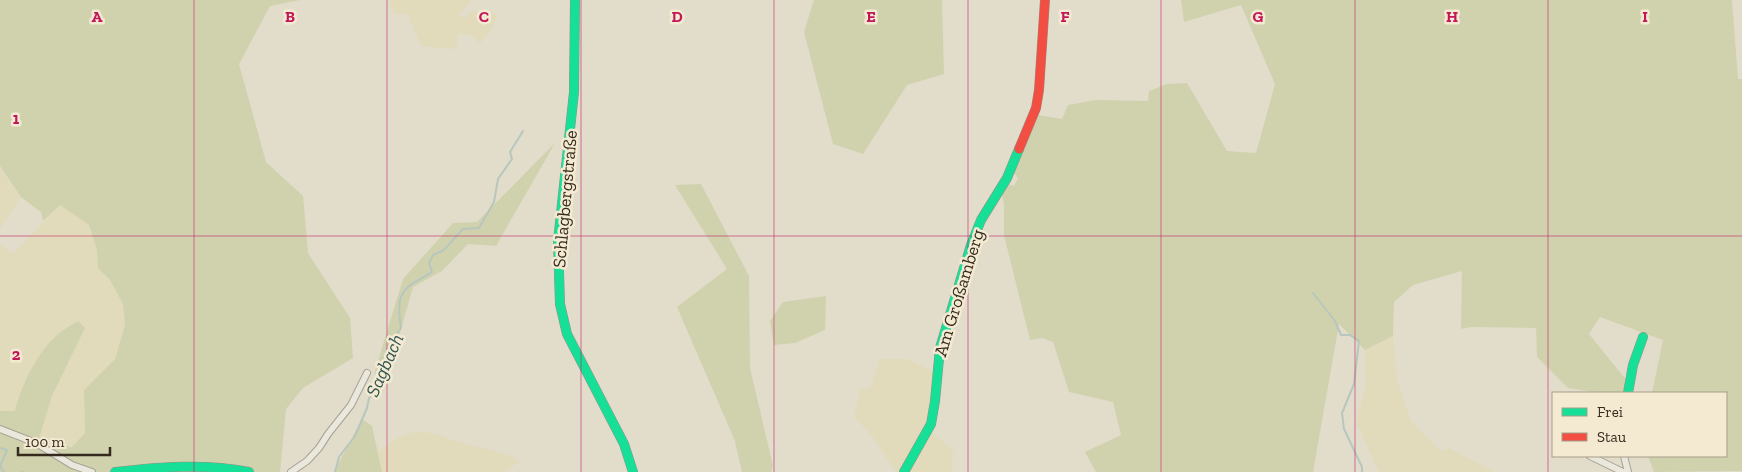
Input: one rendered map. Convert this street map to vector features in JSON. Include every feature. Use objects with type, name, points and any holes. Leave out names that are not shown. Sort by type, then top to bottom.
[{"type":"street","name":"Schlagbergstraße","points":[[575,0],[574,92],[558,241],[560,309],[567,334],[624,444],[633,472]]},
{"type":"street","name":"Am Großamberg","points":[[904,472],[931,424],[940,348],[971,245],[981,220],[1008,178],[1036,108],[1040,90],[1045,0]]},
{"type":"street","points":[[1628,392],[1633,365],[1643,337]]},
{"type":"street","points":[[291,472],[307,461],[319,448],[351,405],[367,373]]},
{"type":"street","points":[[0,429],[36,443],[72,465],[92,472]]},
{"type":"street","points":[[1592,457],[1623,472]]},
{"type":"street","points":[[1624,457],[1628,472]]},
{"type":"street","points":[[115,472],[192,466],[228,468],[249,472]]},
{"type":"shaded area","points":[[388,0],[472,0],[459,16],[467,17],[471,10],[480,13],[492,12],[497,15],[497,18],[491,30],[480,44],[472,35],[458,34],[456,49],[421,46],[407,13],[399,15],[393,12]]},
{"type":"shaded area","points":[[0,167],[21,197],[0,229]]},
{"type":"shaded area","points":[[60,204],[89,225],[97,250],[98,268],[110,280],[123,304],[125,325],[115,359],[84,390],[85,433],[71,448],[55,438],[50,447],[39,439],[52,396],[18,396],[15,411],[0,411],[0,245],[14,253]]},
{"type":"shaded area","points":[[1393,336],[1397,380],[1411,421],[1442,452],[1449,448],[1494,472],[1379,472],[1356,422],[1366,386],[1365,350]]},
{"type":"shaded area","points":[[880,359],[908,359],[933,372],[931,432],[953,451],[952,472],[896,472],[872,436],[854,417],[860,389],[870,388]]},
{"type":"shaded area","points":[[417,431],[436,434],[514,457],[520,462],[503,472],[382,472],[378,452],[397,438]]},
{"type":"green space","points":[[0,0],[300,0],[270,6],[239,64],[266,162],[303,196],[308,253],[350,318],[353,358],[303,388],[286,409],[280,472],[0,472],[0,411],[15,411],[21,390],[31,369],[51,341],[60,332],[78,321],[85,328],[52,396],[39,439],[50,447],[55,437],[71,448],[85,433],[84,390],[115,359],[125,325],[123,304],[110,280],[98,268],[97,250],[89,225],[60,205],[43,221],[41,212],[21,197],[0,166]]},
{"type":"green space","points":[[814,0],[942,0],[944,74],[907,85],[863,154],[833,144],[804,32]]},
{"type":"green space","points":[[1181,0],[1732,0],[1738,79],[1742,79],[1742,471],[1654,472],[1648,457],[1727,457],[1727,392],[1652,392],[1663,340],[1600,317],[1589,334],[1627,381],[1625,392],[1594,392],[1568,388],[1537,357],[1536,328],[1471,327],[1461,329],[1462,271],[1413,285],[1394,302],[1393,336],[1365,350],[1339,324],[1313,472],[1096,472],[1085,452],[1121,435],[1113,402],[1069,392],[1053,342],[1043,338],[1030,340],[1004,235],[1004,204],[1002,196],[1008,184],[1014,186],[1018,178],[1014,173],[1038,115],[1062,119],[1068,105],[1096,100],[1148,101],[1149,91],[1167,84],[1187,83],[1227,151],[1256,153],[1275,84],[1241,5],[1184,22]]},
{"type":"green space","points":[[555,143],[496,246],[468,244],[442,271],[413,287],[391,364],[374,374],[403,279],[453,223],[477,222]]},
{"type":"green space","points":[[701,184],[749,276],[750,368],[773,466],[771,472],[742,472],[735,441],[677,307],[727,269],[675,185]]},
{"type":"green space","points":[[826,296],[825,330],[795,343],[774,345],[770,321],[783,302]]},
{"type":"green space","points":[[362,419],[372,426],[382,472],[334,472]]},
{"type":"waterway","name":"Sagbach","points":[[335,472],[339,457],[355,436],[367,408],[369,398],[377,390],[387,348],[401,328],[399,306],[403,293],[413,283],[432,272],[429,263],[433,255],[444,250],[463,229],[479,228],[494,202],[498,179],[512,159],[510,152],[523,131]]},
{"type":"waterway","points":[[1313,293],[1335,321],[1341,335],[1350,335],[1359,341],[1354,384],[1342,413],[1344,429],[1362,467],[1362,472]]},
{"type":"waterway","name":"Sagbach","points":[[0,448],[7,450],[0,466],[4,472]]},
{"type":"traffic: fast","points":[[575,0],[574,92],[558,241],[560,304],[567,334],[624,444],[633,472]]},
{"type":"traffic: fast","points":[[904,472],[931,424],[940,348],[971,245],[981,220],[1007,178],[1019,149]]},
{"type":"traffic: fast","points":[[1628,392],[1633,365],[1643,337]]},
{"type":"traffic: fast","points":[[115,472],[165,467],[199,467],[249,472]]},
{"type":"traffic: jam","points":[[1019,149],[1036,108],[1045,0]]}]
